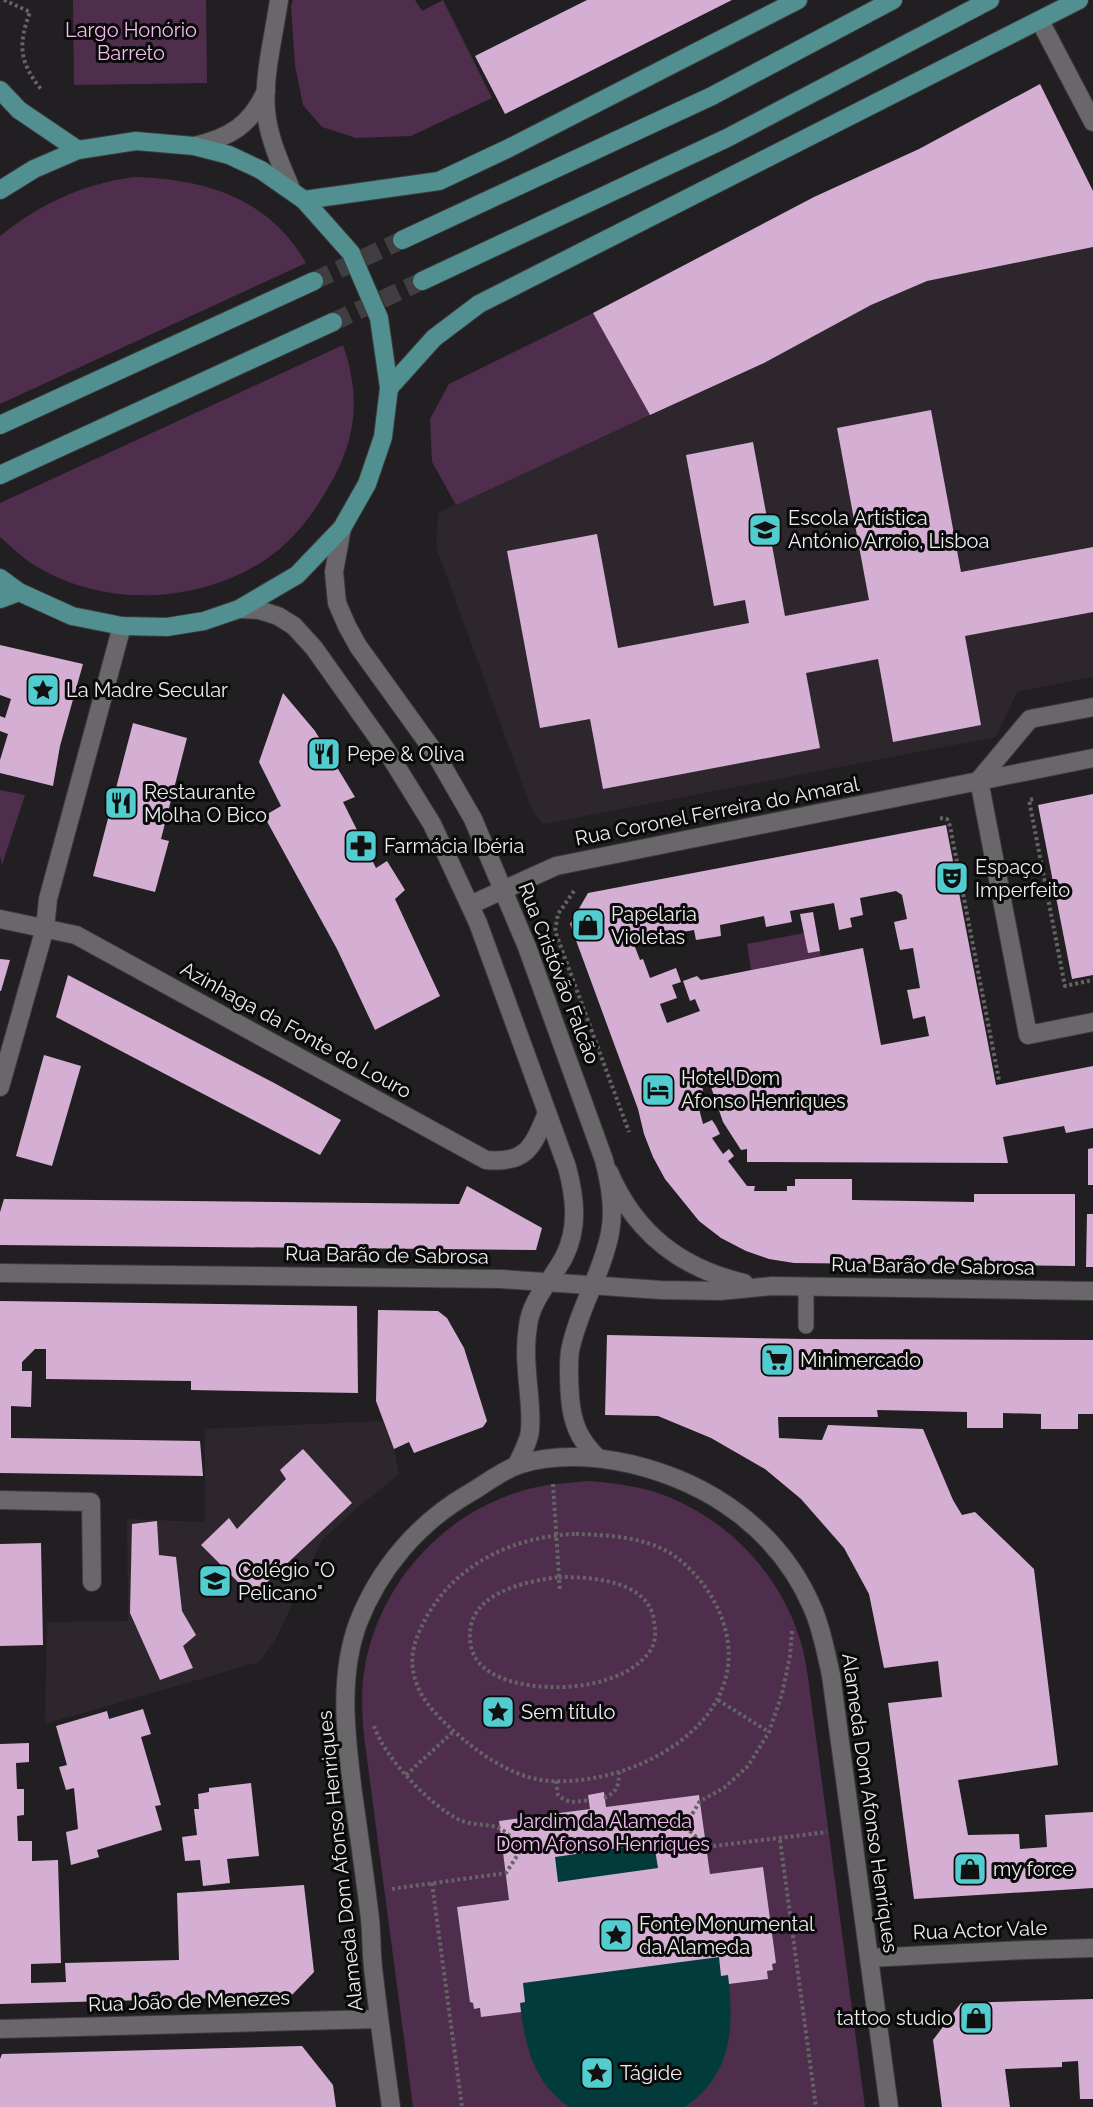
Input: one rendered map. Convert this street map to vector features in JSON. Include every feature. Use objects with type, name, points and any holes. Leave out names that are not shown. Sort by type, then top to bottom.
[{"type":"main road","points":[[298,194],[439,181],[798,0]]},
{"type":"main road","points":[[402,240],[712,96],[893,0]]},
{"type":"main road","points":[[422,281],[727,138],[990,0]]},
{"type":"main road","points":[[389,388],[434,338],[479,304],[1079,0]]},
{"type":"main road","points":[[0,90],[19,111],[78,150]]},
{"type":"main road","points":[[0,190],[34,168],[78,150],[136,141],[194,146],[229,155],[261,170],[298,194],[351,253],[379,318],[389,388],[383,437],[367,484],[342,528],[297,575],[239,609],[204,621],[167,627],[122,626],[72,616],[19,592],[0,578]]},
{"type":"main road","points":[[0,425],[314,281]]},
{"type":"main road","points":[[0,475],[333,322]]},
{"type":"main road","points":[[0,599],[19,592]]},
{"type":"street","points":[[279,0],[266,92],[267,118],[271,135],[298,194]]},
{"type":"street","points":[[1040,21],[1093,122]]},
{"type":"street","points":[[194,146],[218,140],[234,131],[251,116],[266,92]]},
{"type":"street","name":"Rua Cristóvão Falcão","points":[[342,528],[334,572],[337,603],[358,646],[435,753],[480,834],[504,890],[604,1160],[611,1195],[610,1232],[594,1285],[578,1322],[568,1367],[571,1410],[575,1426],[587,1448],[598,1458]]},
{"type":"street","points":[[239,609],[259,610],[278,616],[294,626],[314,648],[410,786],[443,844],[470,905],[567,1167],[574,1192],[575,1217],[572,1237],[564,1258],[546,1282],[528,1323],[525,1351],[530,1427],[524,1451],[516,1466]]},
{"type":"street","points":[[0,1087],[45,928],[48,899],[122,626]]},
{"type":"street","points":[[1093,707],[1030,719],[979,780],[1028,1035],[1093,1022]]},
{"type":"street","name":"Rua Coronel Ferreira do Amaral","points":[[470,905],[556,866],[1093,758]]},
{"type":"street","name":"Azinhaga da Fonte do Louro","points":[[0,919],[76,935],[486,1160],[504,1162],[527,1151],[536,1140],[547,1113]]},
{"type":"street","name":"Rua Barão de Sabrosa","points":[[604,1160],[626,1205],[640,1225],[657,1242],[678,1257],[707,1272],[748,1284],[807,1287],[1093,1291]]},
{"type":"street","name":"Rua Barão de Sabrosa","points":[[0,1273],[501,1279],[661,1290],[720,1291],[772,1286]]},
{"type":"street","name":"Alameda Dom Afonso Henriques","points":[[391,2107],[346,1740],[345,1689],[349,1657],[358,1624],[371,1594],[388,1566],[409,1540],[434,1517],[461,1498],[516,1466],[551,1459],[598,1458],[658,1471],[691,1483],[722,1501],[750,1522],[775,1547],[795,1576],[812,1607],[824,1641],[831,1675],[889,2107]]},
{"type":"street","points":[[0,1500],[91,1502],[92,1582]]},
{"type":"street","name":"Rua Actor Vale","points":[[869,1958],[1093,1948]]},
{"type":"street","name":"Rua João de Menezes","points":[[0,2029],[380,2019]]},
{"type":"lane","points":[[806,1326],[807,1287]]},
{"type":"path","points":[[4,0],[30,12],[23,31],[22,49],[24,63],[41,89]]},
{"type":"path","points":[[1029,800],[1065,986],[1093,980]]},
{"type":"path","points":[[941,818],[947,819],[950,826],[999,1080]]},
{"type":"path","points":[[555,931],[629,1132]]},
{"type":"path","points":[[551,1459],[560,1592]]},
{"type":"path","points":[[556,1535],[598,1535],[638,1540],[674,1555],[703,1583],[712,1598],[725,1628],[729,1651],[728,1674],[718,1700],[700,1722],[674,1746],[640,1765],[619,1772],[582,1779],[556,1781],[529,1778],[513,1772],[480,1752],[454,1731],[419,1690],[414,1676],[412,1648],[434,1603],[460,1574],[478,1561],[510,1547],[556,1535]]},
{"type":"path","points":[[559,1577],[594,1579],[626,1587],[647,1602],[653,1614],[655,1639],[639,1663],[612,1678],[542,1687],[519,1684],[500,1677],[478,1662],[469,1638],[470,1626],[475,1613],[494,1596],[524,1583],[559,1577]]},
{"type":"path","points":[[792,1628],[790,1656],[782,1694],[769,1732],[748,1766],[724,1788],[700,1801],[685,1826],[706,1847],[852,1829]]},
{"type":"path","points":[[718,1700],[769,1732]]},
{"type":"path","points":[[366,1893],[506,1873],[522,1848],[500,1828],[463,1821],[444,1811],[406,1776],[393,1760],[377,1734],[371,1716]]},
{"type":"path","points":[[406,1776],[454,1731]]},
{"type":"path","points":[[604,1798],[614,1793],[618,1786],[619,1772]]},
{"type":"path","points":[[556,1781],[558,1795],[563,1801],[570,1803],[588,1800]]},
{"type":"path","points":[[780,1840],[816,2107]]},
{"type":"path","points":[[432,1883],[462,2107]]},
{"type":"shaded area","name":"Escola Artística António Arroio, Lisboa","points":[[1093,247],[1093,677],[1017,692],[996,737],[543,824],[532,810],[436,547],[438,513],[764,363],[871,305],[927,281]]},
{"type":"shaded area","name":"Colégio \"O Pelicano\"","points":[[383,1421],[394,1449],[399,1474],[322,1540],[275,1641],[259,1662],[45,1724],[47,1622],[128,1621],[127,1519],[205,1522],[205,1429]]},
{"type":"green space","name":"Largo Honório Barreto","points":[[73,0],[206,0],[207,83],[74,85]]},
{"type":"green space","points":[[293,0],[415,0],[422,11],[443,0],[492,98],[411,136],[356,138],[322,127],[303,105],[295,65],[291,6]]},
{"type":"green space","points":[[134,177],[186,182],[233,196],[274,222],[306,263],[0,404],[0,236],[30,214],[62,197],[115,180]]},
{"type":"green space","points":[[593,313],[650,415],[456,505],[432,462],[430,419],[449,384]]},
{"type":"green space","points":[[343,345],[353,384],[354,403],[353,421],[344,457],[313,512],[283,546],[265,560],[212,585],[183,592],[153,595],[123,594],[94,590],[66,581],[23,558],[0,537],[0,503]]},
{"type":"green space","points":[[0,790],[25,795],[2,865],[0,856]]},
{"type":"green space","points":[[804,933],[808,952],[820,951],[821,956],[751,970],[747,944]]},
{"type":"green space","name":"Jardim da Alameda Dom Afonso Henriques","points":[[589,1481],[652,1491],[678,1501],[703,1515],[726,1531],[765,1571],[793,1619],[803,1650],[808,1677],[865,2107],[413,2107],[364,1736],[363,1680],[371,1640],[383,1611],[399,1583],[418,1557],[441,1535],[467,1516],[495,1501],[525,1490]]},
{"type":"water","name":"Fonte Monumental da Alameda","points":[[699,1795],[710,1874],[763,1867],[776,1963],[772,1964],[773,1970],[767,1971],[768,1979],[729,1984],[729,2037],[720,2068],[700,2095],[685,2107],[570,2107],[549,2088],[535,2066],[526,2039],[521,2012],[474,2009],[473,2003],[470,2002],[457,1907],[509,1900],[499,1821]]},
{"type":"building","points":[[587,0],[732,0],[505,114],[475,56]]},
{"type":"building","points":[[1040,84],[1093,191],[1093,247],[927,281],[871,305],[764,363],[650,415],[593,313],[814,197],[919,149]]},
{"type":"building","points":[[931,410],[961,572],[1093,547],[1093,612],[965,636],[981,725],[893,742],[878,659],[806,673],[820,748],[603,789],[590,719],[540,728],[507,551],[597,534],[618,648],[749,623],[745,600],[714,606],[686,455],[753,442],[785,616],[869,600],[837,428]]},
{"type":"building","points":[[0,645],[83,664],[60,746],[53,786],[0,773],[0,760],[8,734],[0,731],[0,716],[5,718],[11,699],[0,695]]},
{"type":"building","points":[[283,693],[315,731],[355,797],[343,802],[376,868],[387,861],[405,890],[395,899],[440,996],[375,1030],[337,949],[264,816],[281,806],[259,762]]},
{"type":"building","points":[[133,723],[187,738],[161,839],[169,841],[155,892],[93,876]]},
{"type":"building","points":[[1093,794],[1093,975],[1072,979],[1038,805]]},
{"type":"building","points":[[946,825],[996,1085],[1093,1066],[1093,1128],[1066,1133],[1064,1126],[1003,1137],[1008,1163],[747,1162],[747,1149],[741,1150],[723,1122],[708,1078],[700,1080],[707,1104],[698,1105],[703,1124],[712,1120],[720,1134],[712,1138],[723,1154],[729,1149],[734,1156],[728,1161],[747,1186],[755,1186],[754,1191],[787,1191],[787,1186],[795,1186],[795,1179],[852,1179],[852,1200],[974,1202],[974,1194],[1075,1194],[1075,1266],[794,1263],[769,1259],[746,1251],[721,1238],[699,1221],[665,1179],[644,1134],[638,1109],[570,924],[588,893]],"holes":[[[896,891],[902,895],[907,919],[894,922],[900,950],[913,948],[920,988],[907,990],[913,1019],[925,1016],[929,1036],[881,1045],[863,948],[701,980],[697,976],[683,981],[690,1001],[695,999],[700,1011],[667,1023],[660,1004],[677,998],[672,985],[681,982],[676,968],[650,978],[643,959],[640,960],[635,947],[644,939],[694,930],[696,940],[721,936],[720,925],[764,916],[766,927],[792,922],[790,911],[834,903],[839,930],[852,927],[850,918],[863,915],[860,898]]]},
{"type":"building","points":[[813,912],[820,951],[808,953],[800,914]]},
{"type":"building","points":[[0,959],[10,960],[1,991],[0,991]]},
{"type":"building","points":[[68,975],[341,1120],[320,1155],[56,1017]]},
{"type":"building","points":[[44,1055],[81,1066],[52,1166],[16,1156]]},
{"type":"building","points":[[1093,1148],[1093,1185],[1088,1185],[1088,1149]]},
{"type":"building","points":[[467,1186],[542,1228],[536,1250],[0,1245],[0,1212],[4,1199],[459,1204]]},
{"type":"building","points":[[1087,1214],[1093,1214],[1093,1267],[1086,1267]]},
{"type":"building","points":[[0,1301],[357,1306],[358,1393],[191,1390],[191,1381],[46,1379],[46,1349],[35,1349],[22,1362],[22,1371],[32,1371],[31,1407],[11,1406],[11,1438],[200,1441],[203,1476],[0,1473]]},
{"type":"building","points":[[378,1310],[438,1311],[447,1318],[464,1348],[487,1421],[483,1427],[414,1453],[409,1442],[394,1449],[376,1401]]},
{"type":"building","points":[[607,1335],[805,1339],[1093,1340],[1093,1414],[1078,1414],[1078,1429],[1041,1429],[1041,1414],[1003,1413],[1003,1428],[967,1428],[967,1412],[877,1410],[878,1417],[778,1417],[779,1438],[822,1440],[828,1425],[923,1429],[953,1500],[962,1515],[975,1512],[1034,1569],[1058,1765],[958,1780],[968,1835],[1019,1834],[1020,1849],[1047,1847],[1045,1815],[1093,1812],[1093,1888],[914,1899],[888,1703],[942,1697],[938,1661],[884,1668],[869,1594],[844,1548],[801,1499],[765,1469],[711,1438],[658,1416],[605,1415]]},
{"type":"building","points":[[303,1449],[352,1503],[252,1596],[201,1545],[229,1518],[237,1529],[286,1479],[280,1470]]},
{"type":"building","points":[[157,1521],[159,1555],[176,1557],[182,1611],[196,1635],[183,1646],[193,1668],[160,1680],[130,1613],[132,1524]]},
{"type":"building","points":[[41,1543],[43,1645],[0,1646],[0,1544]]},
{"type":"building","points":[[143,1709],[151,1734],[141,1737],[161,1805],[155,1806],[162,1830],[97,1850],[99,1857],[71,1865],[66,1832],[78,1829],[74,1788],[66,1790],[59,1767],[67,1765],[56,1726],[107,1711],[109,1719]]},
{"type":"building","points":[[29,1743],[29,1762],[16,1763],[17,1789],[24,1789],[24,1815],[17,1816],[18,1841],[32,1841],[32,1861],[58,1860],[61,1963],[31,1964],[31,1983],[66,1982],[65,1963],[179,1960],[177,1893],[304,1885],[314,1972],[291,1996],[0,2004],[0,1744]]},
{"type":"building","points":[[251,1783],[259,1856],[227,1859],[230,1883],[203,1886],[200,1860],[185,1861],[182,1837],[197,1835],[194,1809],[199,1809],[198,1794],[209,1792],[209,1788]]},
{"type":"building","points":[[604,1792],[606,1807],[699,1795],[710,1874],[763,1867],[776,1963],[772,1964],[773,1970],[767,1971],[768,1979],[729,1984],[728,1975],[721,1976],[719,1957],[523,1983],[525,2002],[520,2003],[521,2012],[481,2017],[480,2008],[474,2009],[473,2003],[470,2002],[457,1907],[509,1900],[499,1821],[590,1809],[588,1795]],"holes":[[[654,1843],[658,1868],[558,1882],[555,1857]]]},
{"type":"building","points":[[1093,1999],[1093,2099],[1080,2099],[1078,2061],[1062,2062],[1062,2067],[1005,2069],[1010,2107],[942,2107],[933,2040],[961,2003]]},
{"type":"building","points":[[302,2046],[333,2085],[336,2107],[0,2107],[0,2059],[2,2054]]},
{"type":"tunnel","points":[[314,281],[402,240]]},
{"type":"tunnel","points":[[333,322],[422,281]]},
{"type":"place","name":"Escola Artística António Arroio, Lisboa","points":[[765,530]]},
{"type":"place","name":"La Madre Secular","points":[[43,690]]},
{"type":"place","name":"Pepe & Oliva","points":[[324,754]]},
{"type":"place","name":"Restaurante Molha O Bico","points":[[121,803]]},
{"type":"place","name":"Farmácia Ibéria","points":[[361,846]]},
{"type":"place","name":"Espaço Imperfeito","points":[[952,878]]},
{"type":"place","name":"Papelaria Violetas","points":[[588,925]]},
{"type":"place","name":"Hotel Dom Afonso Henriques","points":[[658,1090]]},
{"type":"place","name":"Minimercado","points":[[777,1360]]},
{"type":"place","name":"Colégio \"O Pelicano\"","points":[[215,1581]]},
{"type":"place","name":"Sem título","points":[[498,1712]]},
{"type":"place","name":"my force","points":[[970,1869]]},
{"type":"place","name":"Fonte Monumental da Alameda","points":[[616,1935]]},
{"type":"place","name":"tattoo studio","points":[[976,2018]]},
{"type":"place","name":"Tágide","points":[[597,2073]]}]
